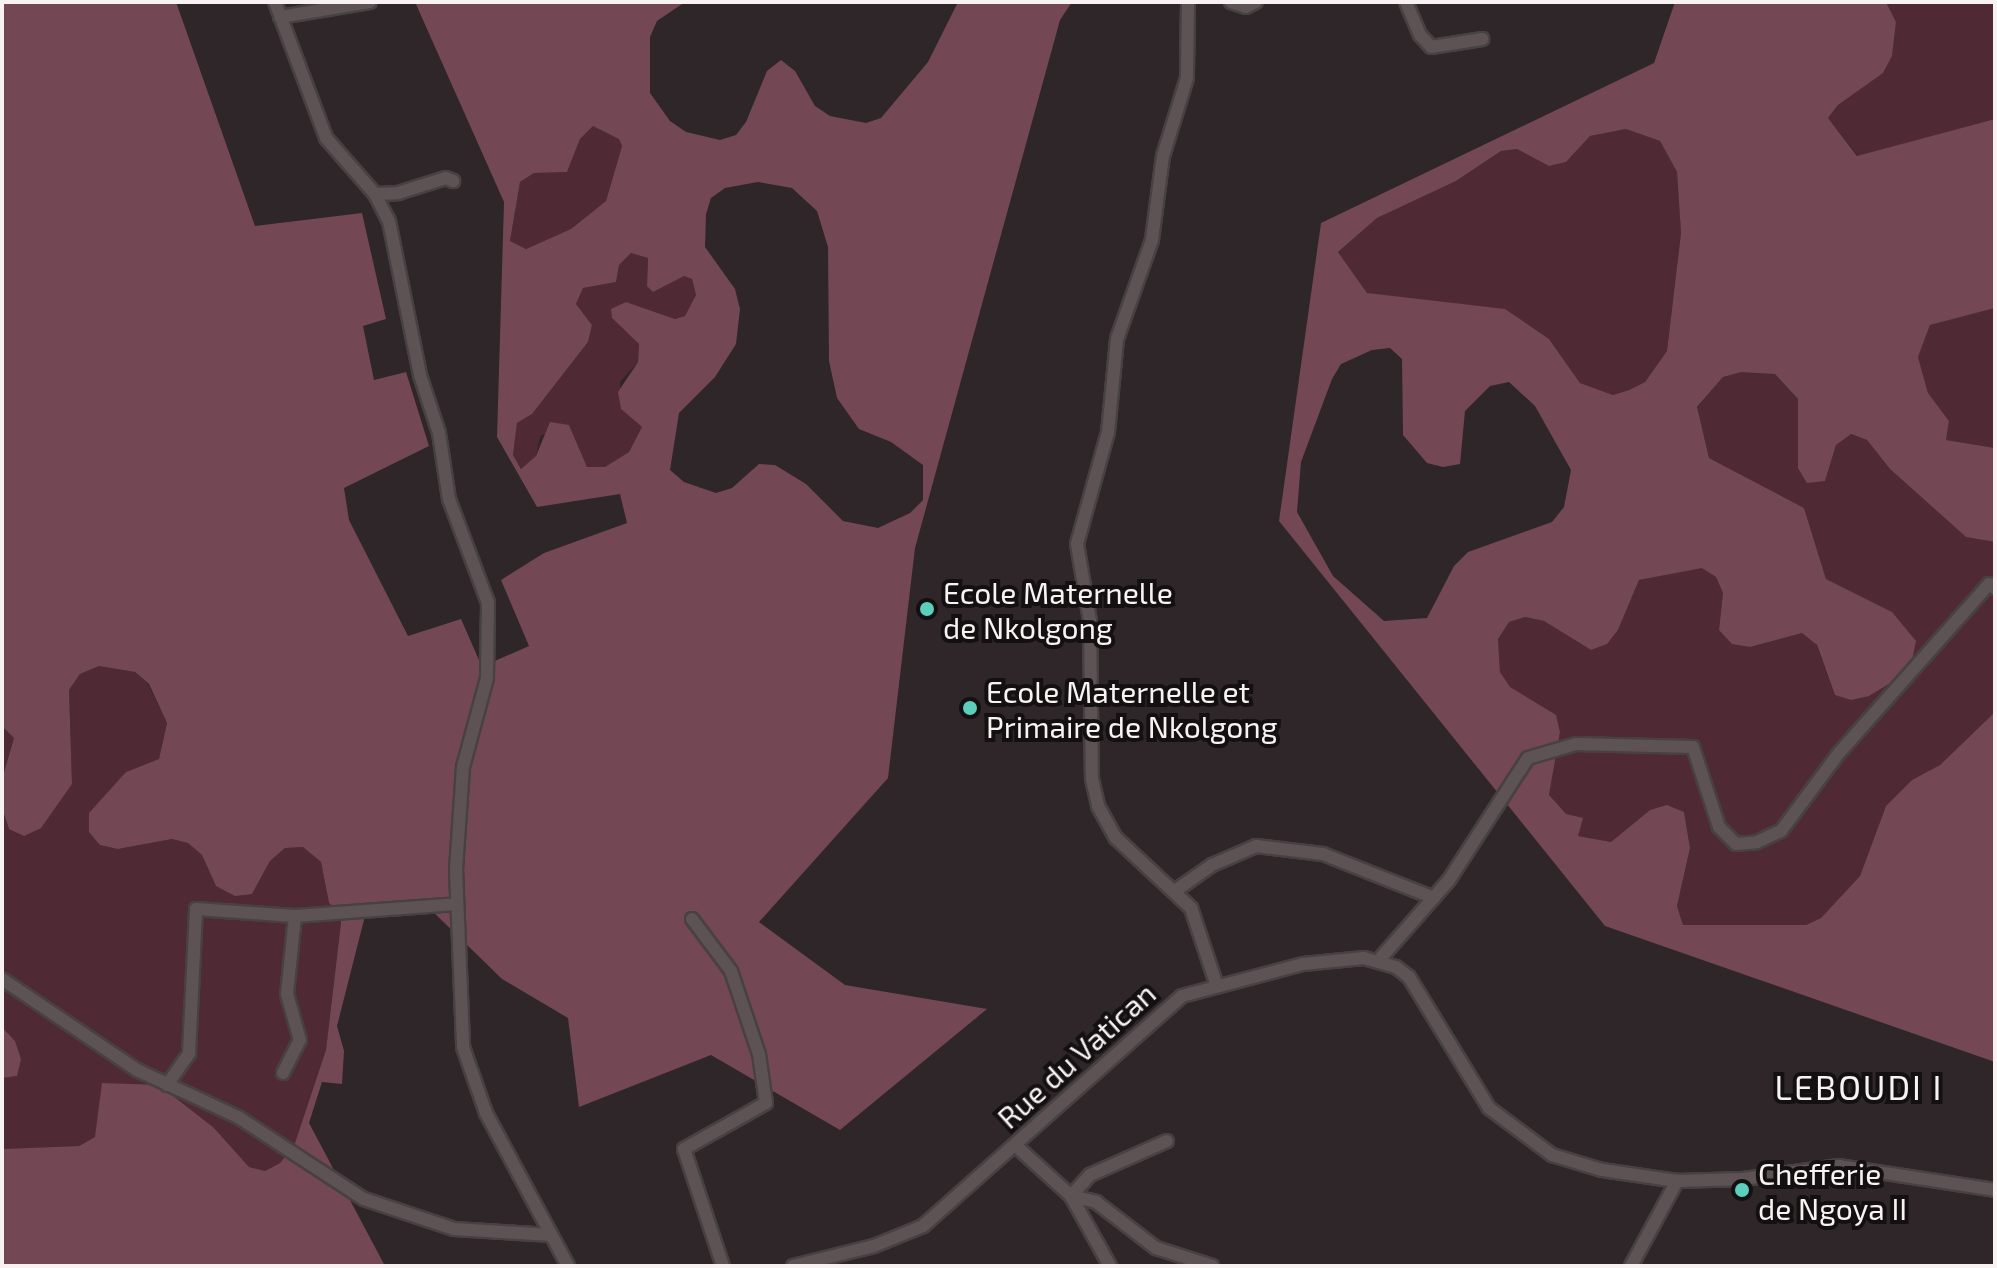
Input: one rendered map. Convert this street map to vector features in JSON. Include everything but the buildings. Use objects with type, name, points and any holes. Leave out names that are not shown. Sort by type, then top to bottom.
[{"type":"street","points":[[275,2],[326,138],[375,194],[389,221],[420,375],[439,433],[449,499],[488,603],[487,678],[463,767],[457,904],[460,1022],[468,1071],[568,1266]]},
{"type":"street","points":[[280,17],[370,2]]},
{"type":"street","points":[[1188,2],[1187,78],[1163,156],[1152,240],[1117,339],[1108,432],[1077,544],[1090,621],[1094,794],[1108,828],[1175,891],[1197,919],[1216,983]]},
{"type":"street","points":[[1231,2],[1246,7],[1256,2]]},
{"type":"street","points":[[1406,2],[1420,35],[1431,47],[1482,39]]},
{"type":"street","points":[[375,194],[453,181]]},
{"type":"street","points":[[1995,588],[1989,584],[1839,753],[1781,831],[1757,842],[1736,844],[1719,827],[1693,747],[1576,744],[1528,758],[1434,898],[1379,960],[1396,967],[1420,992],[1474,1087],[1514,1130],[1576,1163],[1677,1181],[1743,1179],[1839,1166],[1995,1190]]},
{"type":"street","points":[[1175,891],[1212,865],[1256,846],[1323,854],[1434,898]]},
{"type":"street","points":[[167,1085],[189,1053],[196,909],[295,916],[457,904]]},
{"type":"street","points":[[283,1073],[300,1040],[287,994],[295,916]]},
{"type":"street","points":[[692,919],[731,971],[759,1054],[766,1103],[684,1149],[723,1266]]},
{"type":"street","name":"Rue du Vatican","points":[[793,1266],[874,1246],[923,1226],[1169,1004],[1216,983],[1303,964],[1379,960]]},
{"type":"street","points":[[2,979],[167,1085],[238,1117],[344,1189],[378,1205],[454,1229],[551,1235]]},
{"type":"street","points":[[1071,1196],[1090,1175],[1167,1141]]},
{"type":"street","points":[[1015,1145],[1071,1196],[1110,1266]]},
{"type":"street","points":[[1631,1266],[1677,1181]]},
{"type":"street","points":[[1071,1196],[1096,1202],[1156,1248],[1212,1266]]},
{"type":"shaded area","points":[[2,2],[176,2],[255,226],[362,213],[386,319],[363,326],[374,380],[406,372],[429,446],[344,488],[349,520],[408,636],[461,619],[486,676],[488,664],[529,646],[501,580],[544,553],[627,523],[620,494],[537,507],[497,437],[504,202],[415,2],[685,2],[657,21],[650,37],[650,93],[670,121],[686,132],[720,140],[736,135],[746,122],[767,71],[781,60],[795,71],[815,106],[830,116],[866,123],[881,118],[928,62],[958,2],[1072,2],[1060,20],[915,548],[888,778],[759,922],[845,985],[987,1009],[840,1130],[711,1055],[579,1107],[568,1018],[502,979],[425,904],[366,912],[337,1026],[344,1051],[342,1084],[322,1082],[309,1123],[385,1266],[2,1266],[2,1149],[79,1146],[95,1137],[102,1083],[159,1085],[214,1128],[249,1167],[265,1171],[280,1163],[294,1146],[326,1050],[342,914],[329,903],[321,862],[303,847],[285,848],[270,861],[252,894],[235,896],[216,886],[202,855],[188,843],[172,839],[118,849],[100,845],[89,832],[89,813],[126,772],[159,759],[167,723],[149,684],[135,672],[99,666],[80,674],[69,690],[72,784],[41,828],[24,836],[9,829],[2,808],[2,779],[14,738],[2,726]],"holes":[[[593,126],[619,139],[622,146],[606,201],[571,229],[526,249],[510,241],[520,182],[534,173],[567,172],[580,139]],[[758,182],[792,188],[817,211],[828,247],[829,361],[837,398],[859,429],[891,442],[923,465],[923,500],[910,513],[878,528],[843,521],[806,484],[775,465],[759,464],[732,488],[716,493],[684,482],[670,470],[679,413],[715,377],[736,344],[740,309],[735,289],[705,247],[706,214],[711,198],[725,188]],[[631,253],[648,258],[647,286],[653,292],[684,276],[692,279],[696,295],[685,316],[675,319],[626,302],[611,309],[612,318],[639,344],[638,362],[618,392],[621,409],[642,427],[629,452],[605,467],[587,467],[569,425],[550,422],[536,456],[521,469],[513,455],[517,423],[532,414],[588,342],[592,325],[576,304],[583,288],[616,282],[619,265]]]},
{"type":"shaded area","points":[[1675,2],[1886,2],[1896,22],[1892,56],[1883,73],[1838,105],[1828,118],[1857,156],[1995,119],[1995,308],[1930,325],[1918,357],[1928,393],[1949,421],[1946,440],[1995,448],[1995,542],[1966,537],[1890,469],[1867,440],[1851,434],[1836,445],[1825,481],[1807,483],[1798,468],[1798,399],[1775,374],[1741,372],[1723,377],[1697,407],[1709,458],[1804,508],[1826,579],[1892,612],[1916,641],[1912,660],[1900,677],[1869,696],[1851,700],[1835,695],[1817,645],[1802,633],[1750,647],[1732,644],[1719,630],[1723,593],[1716,577],[1702,568],[1639,580],[1618,630],[1607,644],[1591,650],[1544,621],[1525,617],[1509,622],[1498,639],[1500,672],[1510,687],[1556,715],[1560,732],[1549,795],[1566,814],[1583,818],[1578,836],[1611,842],[1650,810],[1667,805],[1684,812],[1690,848],[1677,906],[1683,925],[1806,925],[1821,918],[1860,876],[1886,806],[1912,780],[1940,765],[1995,712],[1995,1062],[1605,926],[1279,521],[1321,223],[1654,63]],"holes":[[[1626,129],[1660,141],[1677,172],[1681,233],[1667,351],[1645,382],[1629,390],[1613,395],[1580,383],[1549,339],[1505,309],[1367,293],[1338,252],[1377,218],[1456,181],[1501,151],[1517,149],[1549,166],[1566,162],[1590,136]],[[1390,348],[1402,359],[1403,435],[1427,463],[1443,467],[1460,464],[1465,411],[1490,386],[1509,382],[1535,406],[1571,470],[1564,507],[1552,522],[1468,552],[1454,566],[1427,618],[1384,621],[1333,576],[1297,512],[1301,462],[1332,379],[1341,364],[1372,350]]]},
{"type":"shaded area","points":[[1886,2],[1995,2],[1995,119],[1858,156],[1828,118],[1838,105],[1882,73],[1892,56],[1896,22]]},
{"type":"shaded area","points":[[593,126],[619,138],[622,146],[606,201],[571,229],[526,249],[510,241],[520,182],[534,173],[567,172],[580,139]]},
{"type":"shaded area","points":[[1626,129],[1660,141],[1677,172],[1681,233],[1667,351],[1645,382],[1629,390],[1613,395],[1580,383],[1549,339],[1367,293],[1338,252],[1377,218],[1456,181],[1501,151],[1517,149],[1549,166],[1566,162],[1590,136]]},
{"type":"shaded area","points":[[631,253],[648,258],[647,286],[684,276],[692,279],[696,295],[685,316],[675,319],[626,302],[612,318],[639,344],[638,362],[620,382],[621,409],[642,427],[629,452],[605,467],[587,467],[569,425],[540,436],[536,456],[522,470],[513,455],[517,423],[532,414],[588,342],[592,325],[576,304],[583,288],[616,282],[619,265]]},
{"type":"shaded area","points":[[1995,308],[1995,448],[1946,440],[1949,421],[1928,393],[1918,357],[1930,325]]},
{"type":"shaded area","points":[[1741,371],[1775,374],[1798,399],[1798,468],[1825,481],[1836,445],[1850,434],[1867,440],[1890,469],[1966,537],[1995,542],[1995,712],[1940,765],[1912,780],[1886,806],[1860,876],[1821,918],[1806,925],[1683,925],[1677,906],[1690,848],[1684,812],[1667,806],[1650,810],[1611,842],[1578,836],[1549,795],[1560,732],[1556,716],[1509,687],[1500,672],[1498,639],[1508,622],[1525,617],[1544,621],[1591,650],[1607,644],[1618,630],[1639,580],[1702,567],[1716,577],[1723,593],[1719,630],[1750,647],[1802,633],[1816,644],[1835,695],[1892,612],[1826,579],[1804,508],[1709,458],[1697,408],[1723,377]]},
{"type":"shaded area","points":[[99,666],[135,672],[148,684],[167,723],[159,759],[126,772],[118,849],[172,839],[188,843],[202,855],[216,886],[252,894],[270,861],[285,848],[303,847],[321,862],[329,903],[342,914],[326,1050],[294,1146],[280,1163],[265,1171],[249,1167],[214,1128],[95,1137],[79,1146],[2,1149],[2,1078],[17,1076],[15,1041],[2,1027],[2,808],[9,829],[72,784],[69,690],[80,674]]},
{"type":"shaded area","points":[[2,726],[14,738],[2,779]]},
{"type":"shaded area","points":[[2,1027],[15,1041],[21,1059],[17,1076],[2,1078]]},
{"type":"place","name":"Ecole Maternelle de Nkolgong","points":[[927,609]]},
{"type":"place","name":"Ecole Maternelle et Primaire de Nkolgong","points":[[970,708]]},
{"type":"place","name":"Chefferie de Ngoya II","points":[[1742,1190]]},
{"type":"district","name":"LEBOUDI I","points":[[1859,1087]]}]
